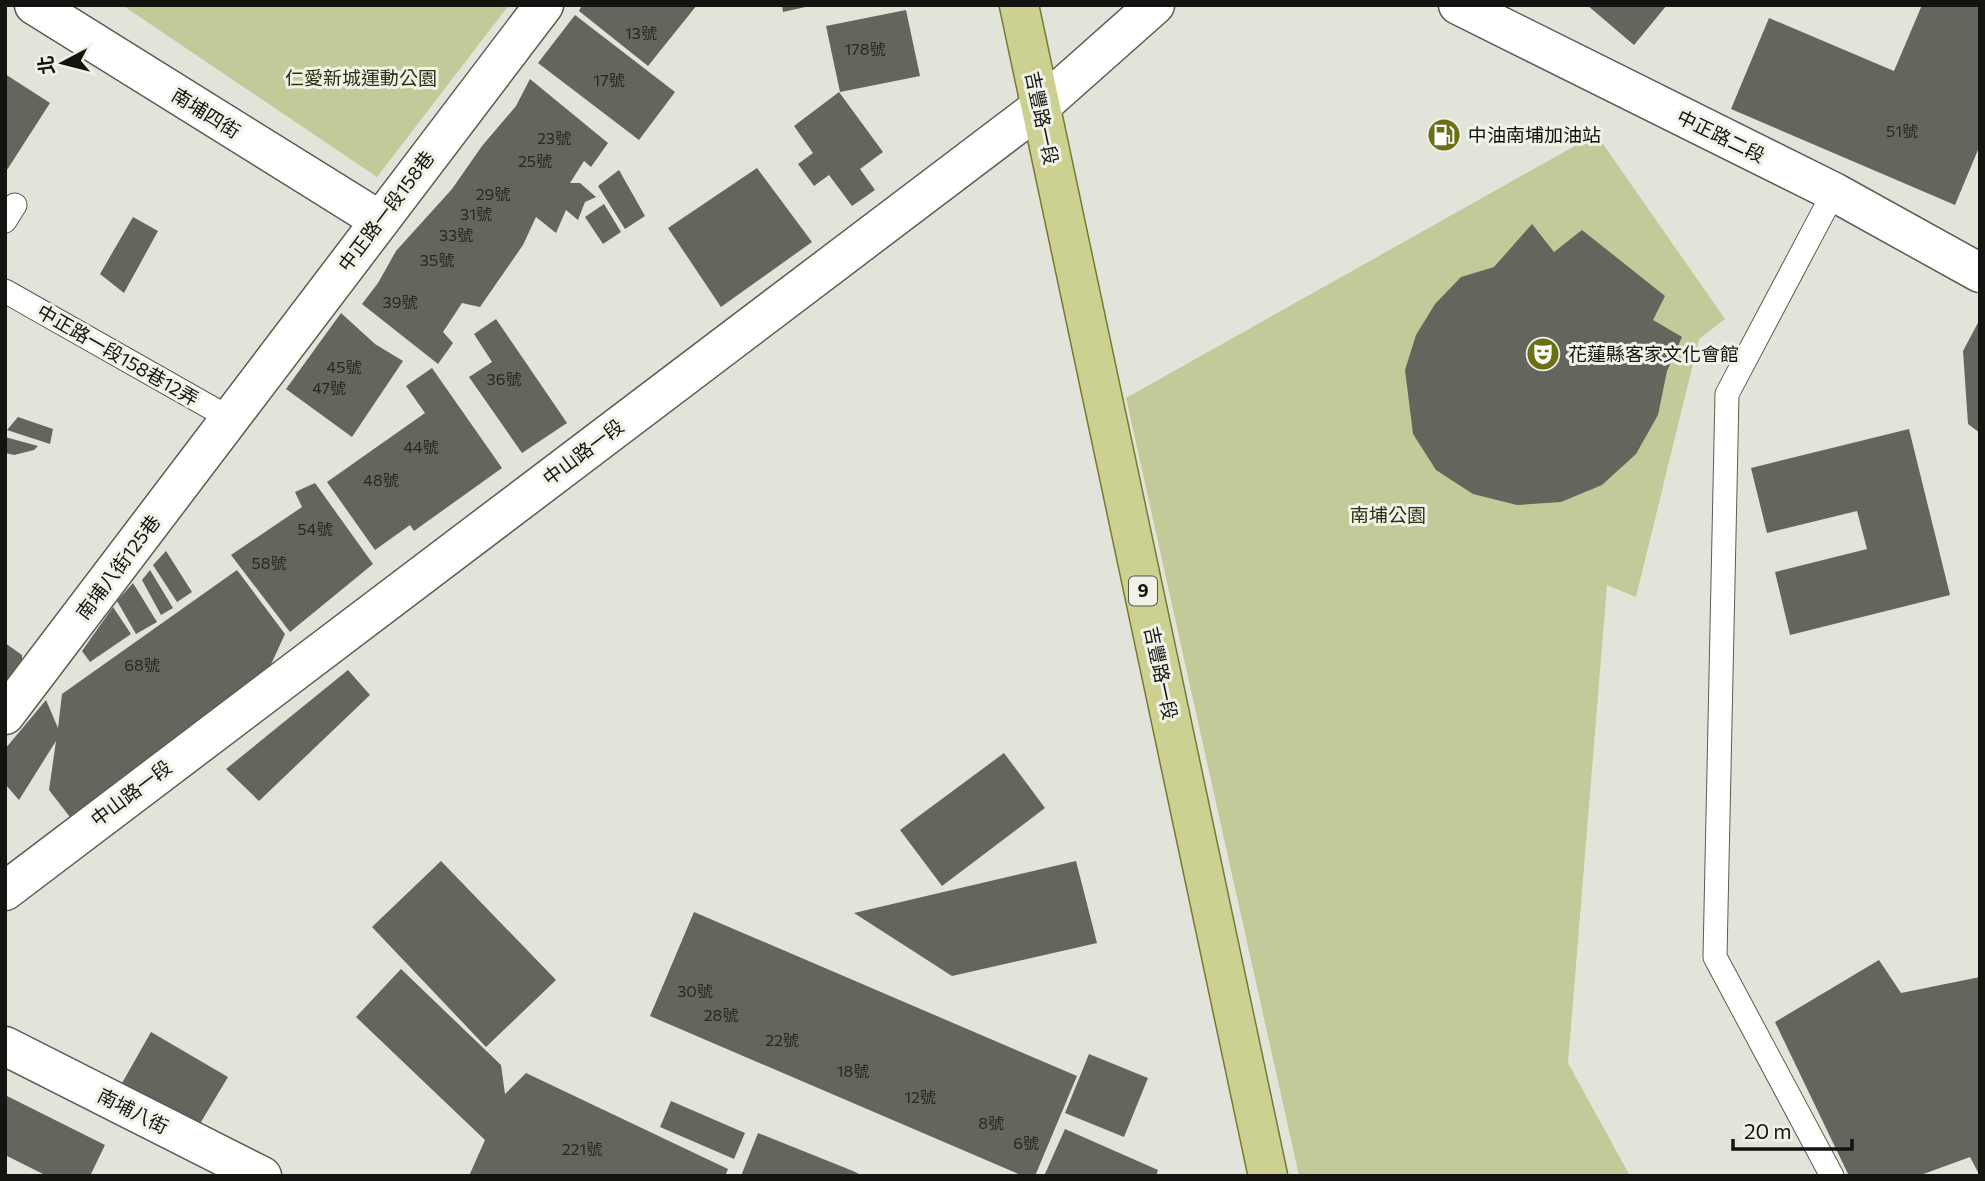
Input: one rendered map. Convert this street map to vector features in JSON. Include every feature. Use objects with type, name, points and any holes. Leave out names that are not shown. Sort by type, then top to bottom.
[{"type":"main road","name":"吉豐路一段","points":[[1019,5],[1268,1176]]},
{"type":"street","name":"南埔四街","points":[[34,5],[379,220]]},
{"type":"street","name":"中正路一段158巷","points":[[231,419],[544,5]]},
{"type":"street","name":"中山路一段","points":[[5,891],[1040,107],[1155,5]]},
{"type":"street","name":"中正路二段","points":[[1458,5],[1834,192],[1980,273]]},
{"type":"street","name":"南埔八街125巷","points":[[5,715],[231,419]]},
{"type":"street","name":"南埔八街","points":[[5,1045],[261,1176]]},
{"type":"lane","points":[[1832,1176],[1715,957],[1727,394],[1834,192]]},
{"type":"lane","name":"中正路一段158巷12弄","points":[[5,291],[231,419]]},
{"type":"green space","name":"仁愛新城運動公園","points":[[122,5],[509,5],[377,177]]},
{"type":"green space","name":"南埔公園","points":[[1596,134],[1725,319],[1699,339],[1636,597],[1607,585],[1568,1063],[1630,1176],[1299,1176],[1126,398]]},
{"type":"building","points":[[582,5],[697,5],[648,66],[579,11]]},
{"type":"building","points":[[782,5],[810,5],[810,6],[783,12]]},
{"type":"building","points":[[1587,5],[1667,5],[1634,45]]},
{"type":"building","points":[[1922,5],[1980,5],[1980,145],[1955,205],[1731,109],[1769,18],[1894,71]]},
{"type":"building","points":[[906,10],[920,76],[840,92],[826,26]]},
{"type":"building","points":[[575,15],[675,92],[639,140],[538,63]]},
{"type":"building","points":[[5,74],[50,103],[5,173]]},
{"type":"building","points":[[530,79],[608,143],[591,167],[584,161],[570,183],[580,183],[596,197],[585,202],[578,220],[566,210],[556,233],[536,217],[523,245],[480,307],[462,303],[443,332],[453,343],[438,364],[362,304],[378,283],[396,251],[452,189],[482,146],[516,106]]},
{"type":"building","points":[[839,92],[883,152],[860,169],[875,190],[852,206],[829,175],[814,186],[798,164],[813,153],[794,126]]},
{"type":"building","points":[[757,168],[812,242],[721,307],[668,228]]},
{"type":"building","points":[[619,170],[645,216],[625,229],[598,186]]},
{"type":"building","points":[[604,204],[621,232],[603,244],[585,217]]},
{"type":"building","points":[[133,217],[158,231],[124,293],[100,274]]},
{"type":"building","name":"花蓮縣客家文化會館","points":[[1532,224],[1554,252],[1582,230],[1665,296],[1653,320],[1682,337],[1667,371],[1658,415],[1636,454],[1602,485],[1561,502],[1517,505],[1473,494],[1436,470],[1413,434],[1405,370],[1416,335],[1435,304],[1461,277],[1494,267]]},
{"type":"building","points":[[341,313],[375,344],[403,361],[352,437],[286,389]]},
{"type":"building","points":[[496,319],[567,423],[522,453],[469,377],[492,362],[474,334]]},
{"type":"building","points":[[1980,319],[1980,433],[1968,424],[1963,351]]},
{"type":"building","points":[[432,368],[502,468],[414,531],[410,525],[375,550],[327,482],[425,413],[406,386]]},
{"type":"building","points":[[18,417],[53,429],[50,444],[7,430]]},
{"type":"building","points":[[1909,429],[1950,595],[1790,635],[1775,572],[1867,549],[1857,511],[1767,533],[1751,468]]},
{"type":"building","points":[[5,437],[38,446],[34,450],[14,455],[5,453]]},
{"type":"building","points":[[315,483],[373,564],[290,632],[231,555],[302,507],[295,492]]},
{"type":"building","points":[[166,551],[192,592],[177,602],[153,565]]},
{"type":"building","points":[[150,570],[173,608],[161,615],[142,580]]},
{"type":"building","points":[[237,570],[285,634],[267,673],[73,821],[49,790],[56,741],[19,800],[5,784],[5,749],[46,700],[58,728],[62,694]]},
{"type":"building","points":[[133,583],[157,622],[136,634],[117,601]]},
{"type":"building","points":[[113,607],[131,634],[90,662],[82,651]]},
{"type":"building","points":[[5,643],[22,655],[22,679],[5,698]]},
{"type":"building","points":[[348,670],[370,695],[259,801],[226,769]]},
{"type":"building","points":[[1004,753],[1045,808],[942,886],[900,830]]},
{"type":"building","points":[[441,861],[556,980],[486,1047],[372,927]]},
{"type":"building","points":[[1076,861],[1097,943],[952,976],[854,913]]},
{"type":"building","points":[[694,912],[1077,1076],[1035,1176],[1023,1176],[650,1016]]},
{"type":"building","points":[[1879,960],[1901,993],[1980,977],[1980,1176],[1970,1157],[1918,1176],[1849,1176],[1775,1022]]},
{"type":"building","points":[[401,969],[501,1065],[505,1094],[526,1073],[728,1169],[725,1176],[469,1176],[485,1140],[356,1017]]},
{"type":"building","points":[[151,1032],[228,1077],[192,1137],[117,1092]]},
{"type":"building","points":[[1089,1054],[1148,1078],[1124,1137],[1065,1113]]},
{"type":"building","points":[[5,1095],[105,1145],[90,1176],[47,1176],[5,1155]]},
{"type":"building","points":[[671,1101],[745,1133],[734,1159],[660,1127]]},
{"type":"building","points":[[1065,1129],[1158,1170],[1156,1176],[1044,1176]]},
{"type":"building","points":[[758,1133],[853,1171],[863,1176],[741,1176]]},
{"type":"place","name":"中油南埔加油站","points":[[1444,135]]},
{"type":"place","name":"花蓮縣客家文化會館","points":[[1543,354]]}]
